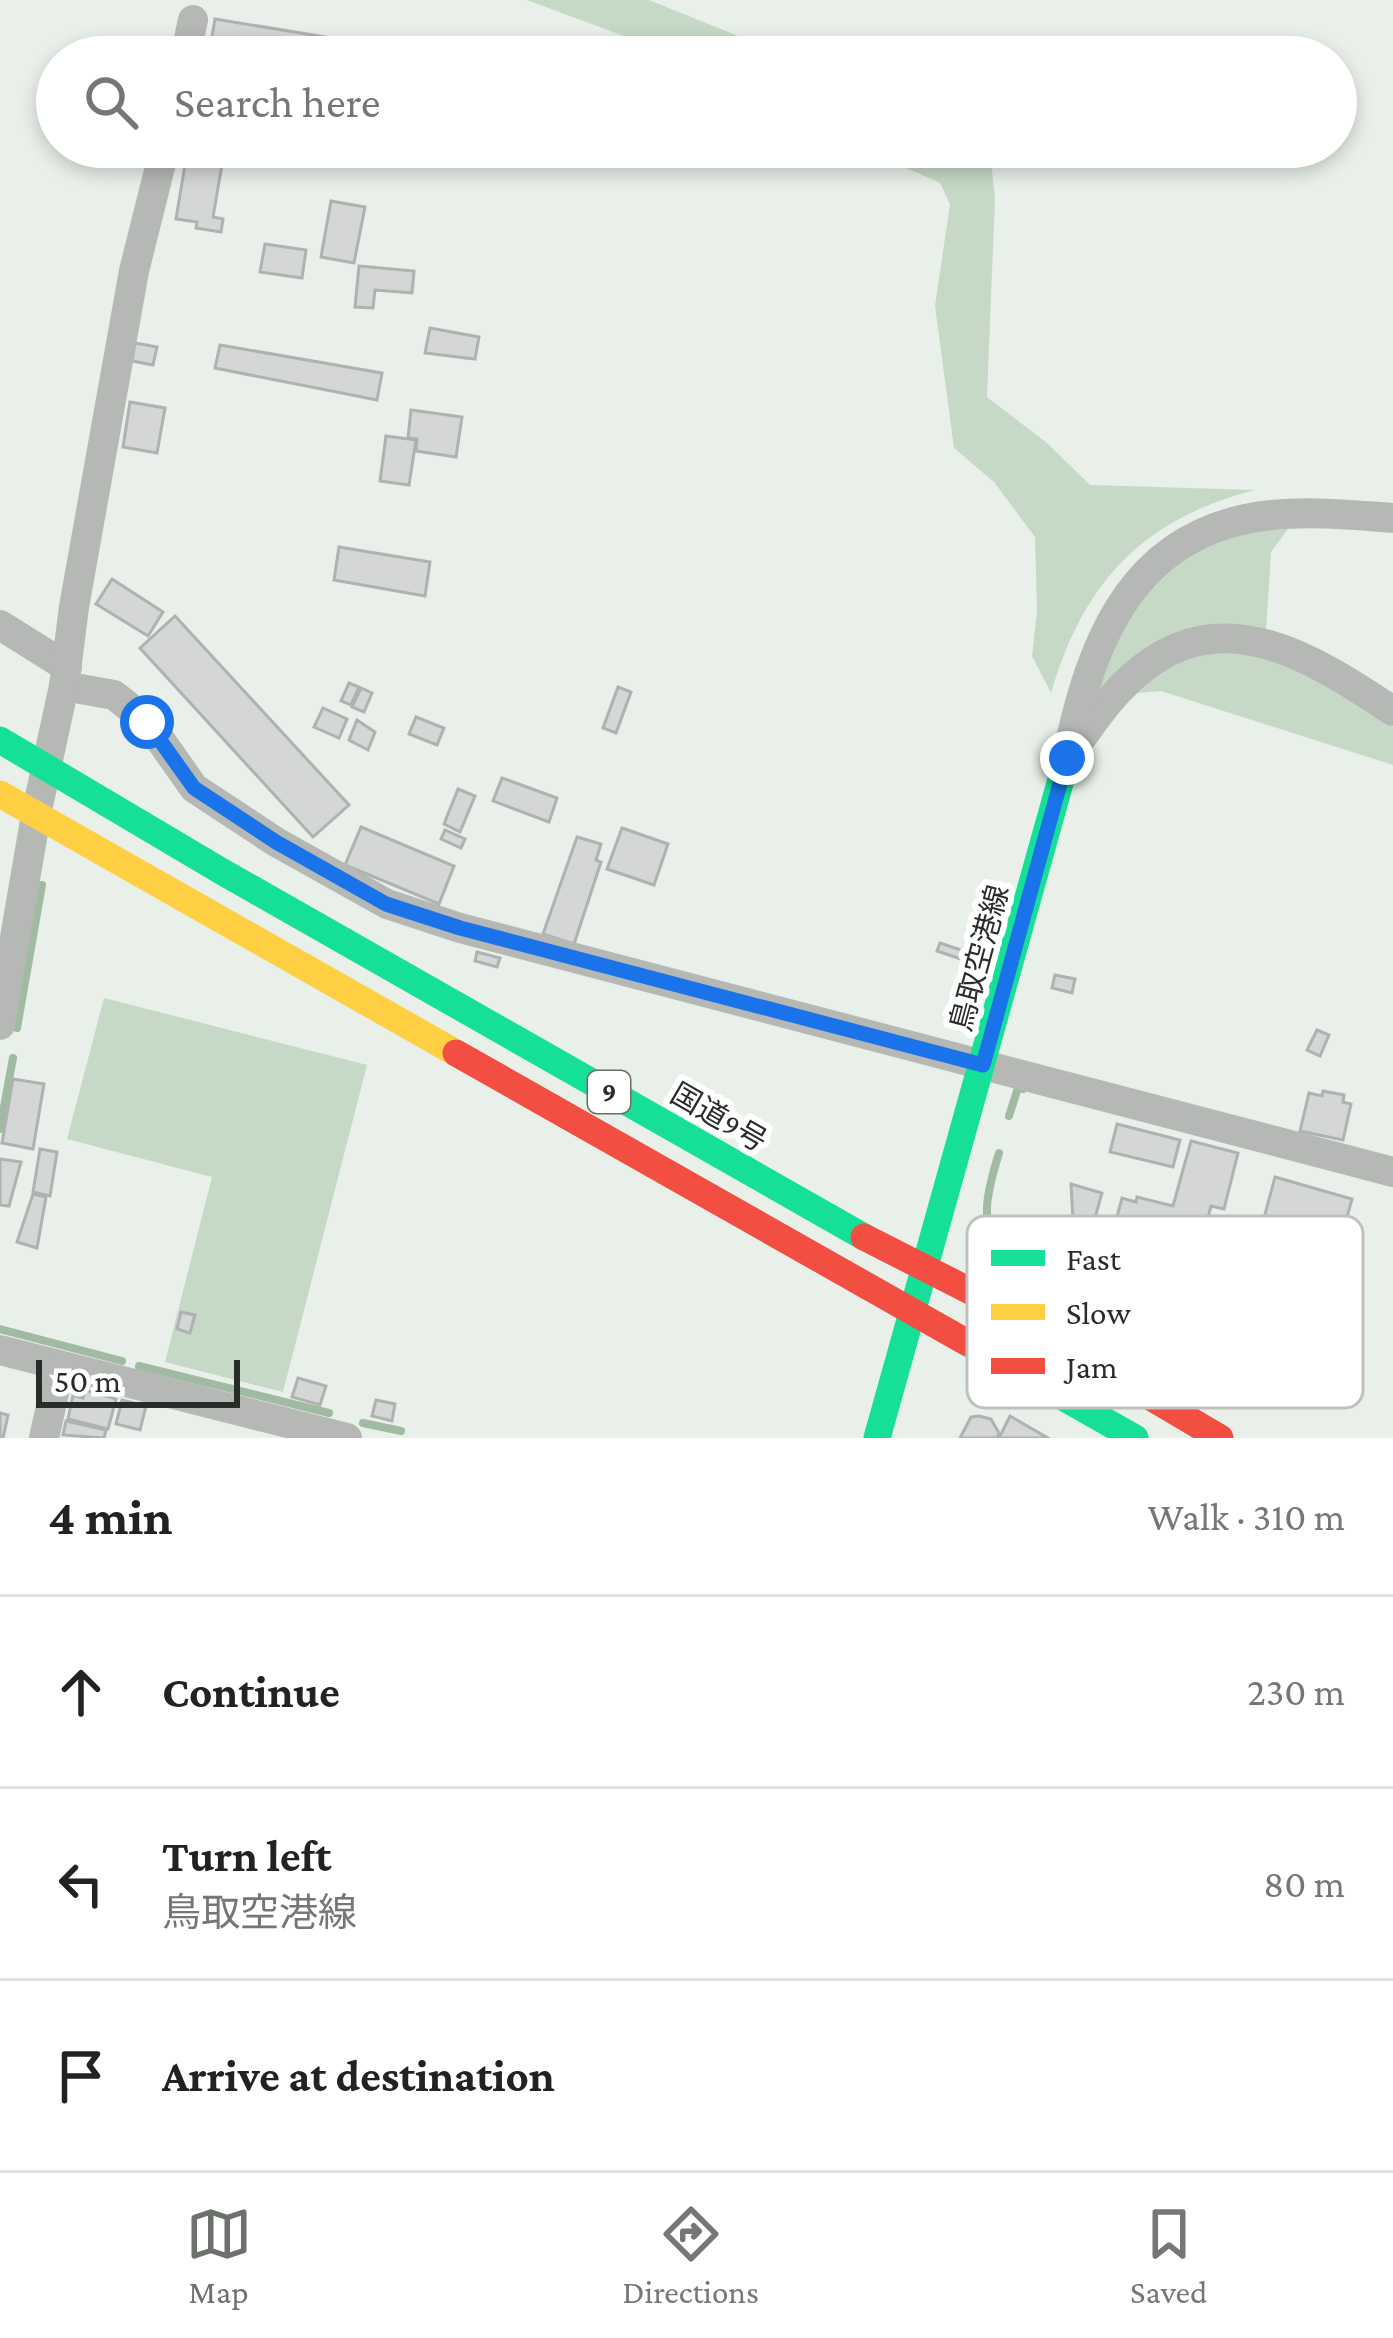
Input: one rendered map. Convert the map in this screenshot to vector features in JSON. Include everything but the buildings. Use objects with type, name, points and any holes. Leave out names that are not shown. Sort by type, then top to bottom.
[{"type":"main road","name":"国道9号","points":[[0,740],[221,872],[924,1270],[967,1290]]},
{"type":"main road","name":"鳥取空港線","points":[[877,1438],[1067,758]]},
{"type":"main road","name":"9","points":[[0,794],[912,1313],[967,1340]]},
{"type":"main road","name":"9","points":[[1085,1408],[1136,1438]]},
{"type":"main road","name":"国道9号","points":[[1169,1408],[1220,1438]]},
{"type":"street","points":[[190,36],[193,20]]},
{"type":"street","points":[[0,1025],[13,869],[36,815],[48,765],[134,271],[160,168]]},
{"type":"street","points":[[1067,758],[1082,687],[1098,643],[1127,594],[1168,555],[1204,534],[1254,518],[1320,514],[1393,518]]},
{"type":"street","points":[[0,625],[66,677],[115,694],[147,722],[194,788],[276,842],[386,904],[460,928],[1393,1172]]},
{"type":"street","points":[[1067,758],[1135,674],[1162,655],[1208,641],[1255,640],[1291,651],[1393,711]]},
{"type":"street","points":[[0,1350],[347,1438]]},
{"type":"street","points":[[44,1438],[60,1366]]},
{"type":"green space","points":[[527,0],[649,0],[738,36],[624,36]]},
{"type":"green space","points":[[906,168],[992,168],[995,198],[987,397],[1047,443],[1090,485],[1255,490],[1180,518],[1123,561],[1080,619],[1051,693],[1032,656],[1037,611],[1035,537],[994,482],[954,448],[935,306],[950,204],[940,183]]},
{"type":"green space","points":[[1291,525],[1271,552],[1266,631],[1191,638],[1152,649],[1133,659],[1095,697],[1105,647],[1166,568],[1218,537]]},
{"type":"green space","points":[[1238,650],[1294,664],[1393,727],[1393,765],[1161,691],[1138,693],[1126,702],[1150,679],[1176,664]]},
{"type":"green space","points":[[104,998],[367,1065],[283,1392],[165,1362],[212,1177],[67,1139]]},
{"type":"waterway","points":[[17,1028],[42,885]]},
{"type":"waterway","points":[[0,1129],[13,1058]]},
{"type":"waterway","points":[[1009,1116],[1018,1088],[1023,1089]]},
{"type":"waterway","points":[[987,1216],[999,1153]]},
{"type":"waterway","points":[[0,1329],[122,1361]]},
{"type":"waterway","points":[[139,1366],[329,1413]]},
{"type":"waterway","points":[[363,1423],[401,1431]]},
{"type":"traffic: fast","points":[[0,740],[864,1237]]},
{"type":"traffic: fast","points":[[877,1438],[1067,758]]},
{"type":"traffic: fast","points":[[1082,1408],[1135,1438]]},
{"type":"traffic: slow","points":[[0,794],[456,1053]]},
{"type":"traffic: jam","points":[[456,1053],[966,1342]]},
{"type":"traffic: jam","points":[[864,1237],[967,1289]]},
{"type":"traffic: jam","points":[[1169,1408],[1220,1438]]},
{"type":"route","points":[[147,722],[194,788],[276,842],[386,904],[460,928],[983,1065],[1067,758]]}]
